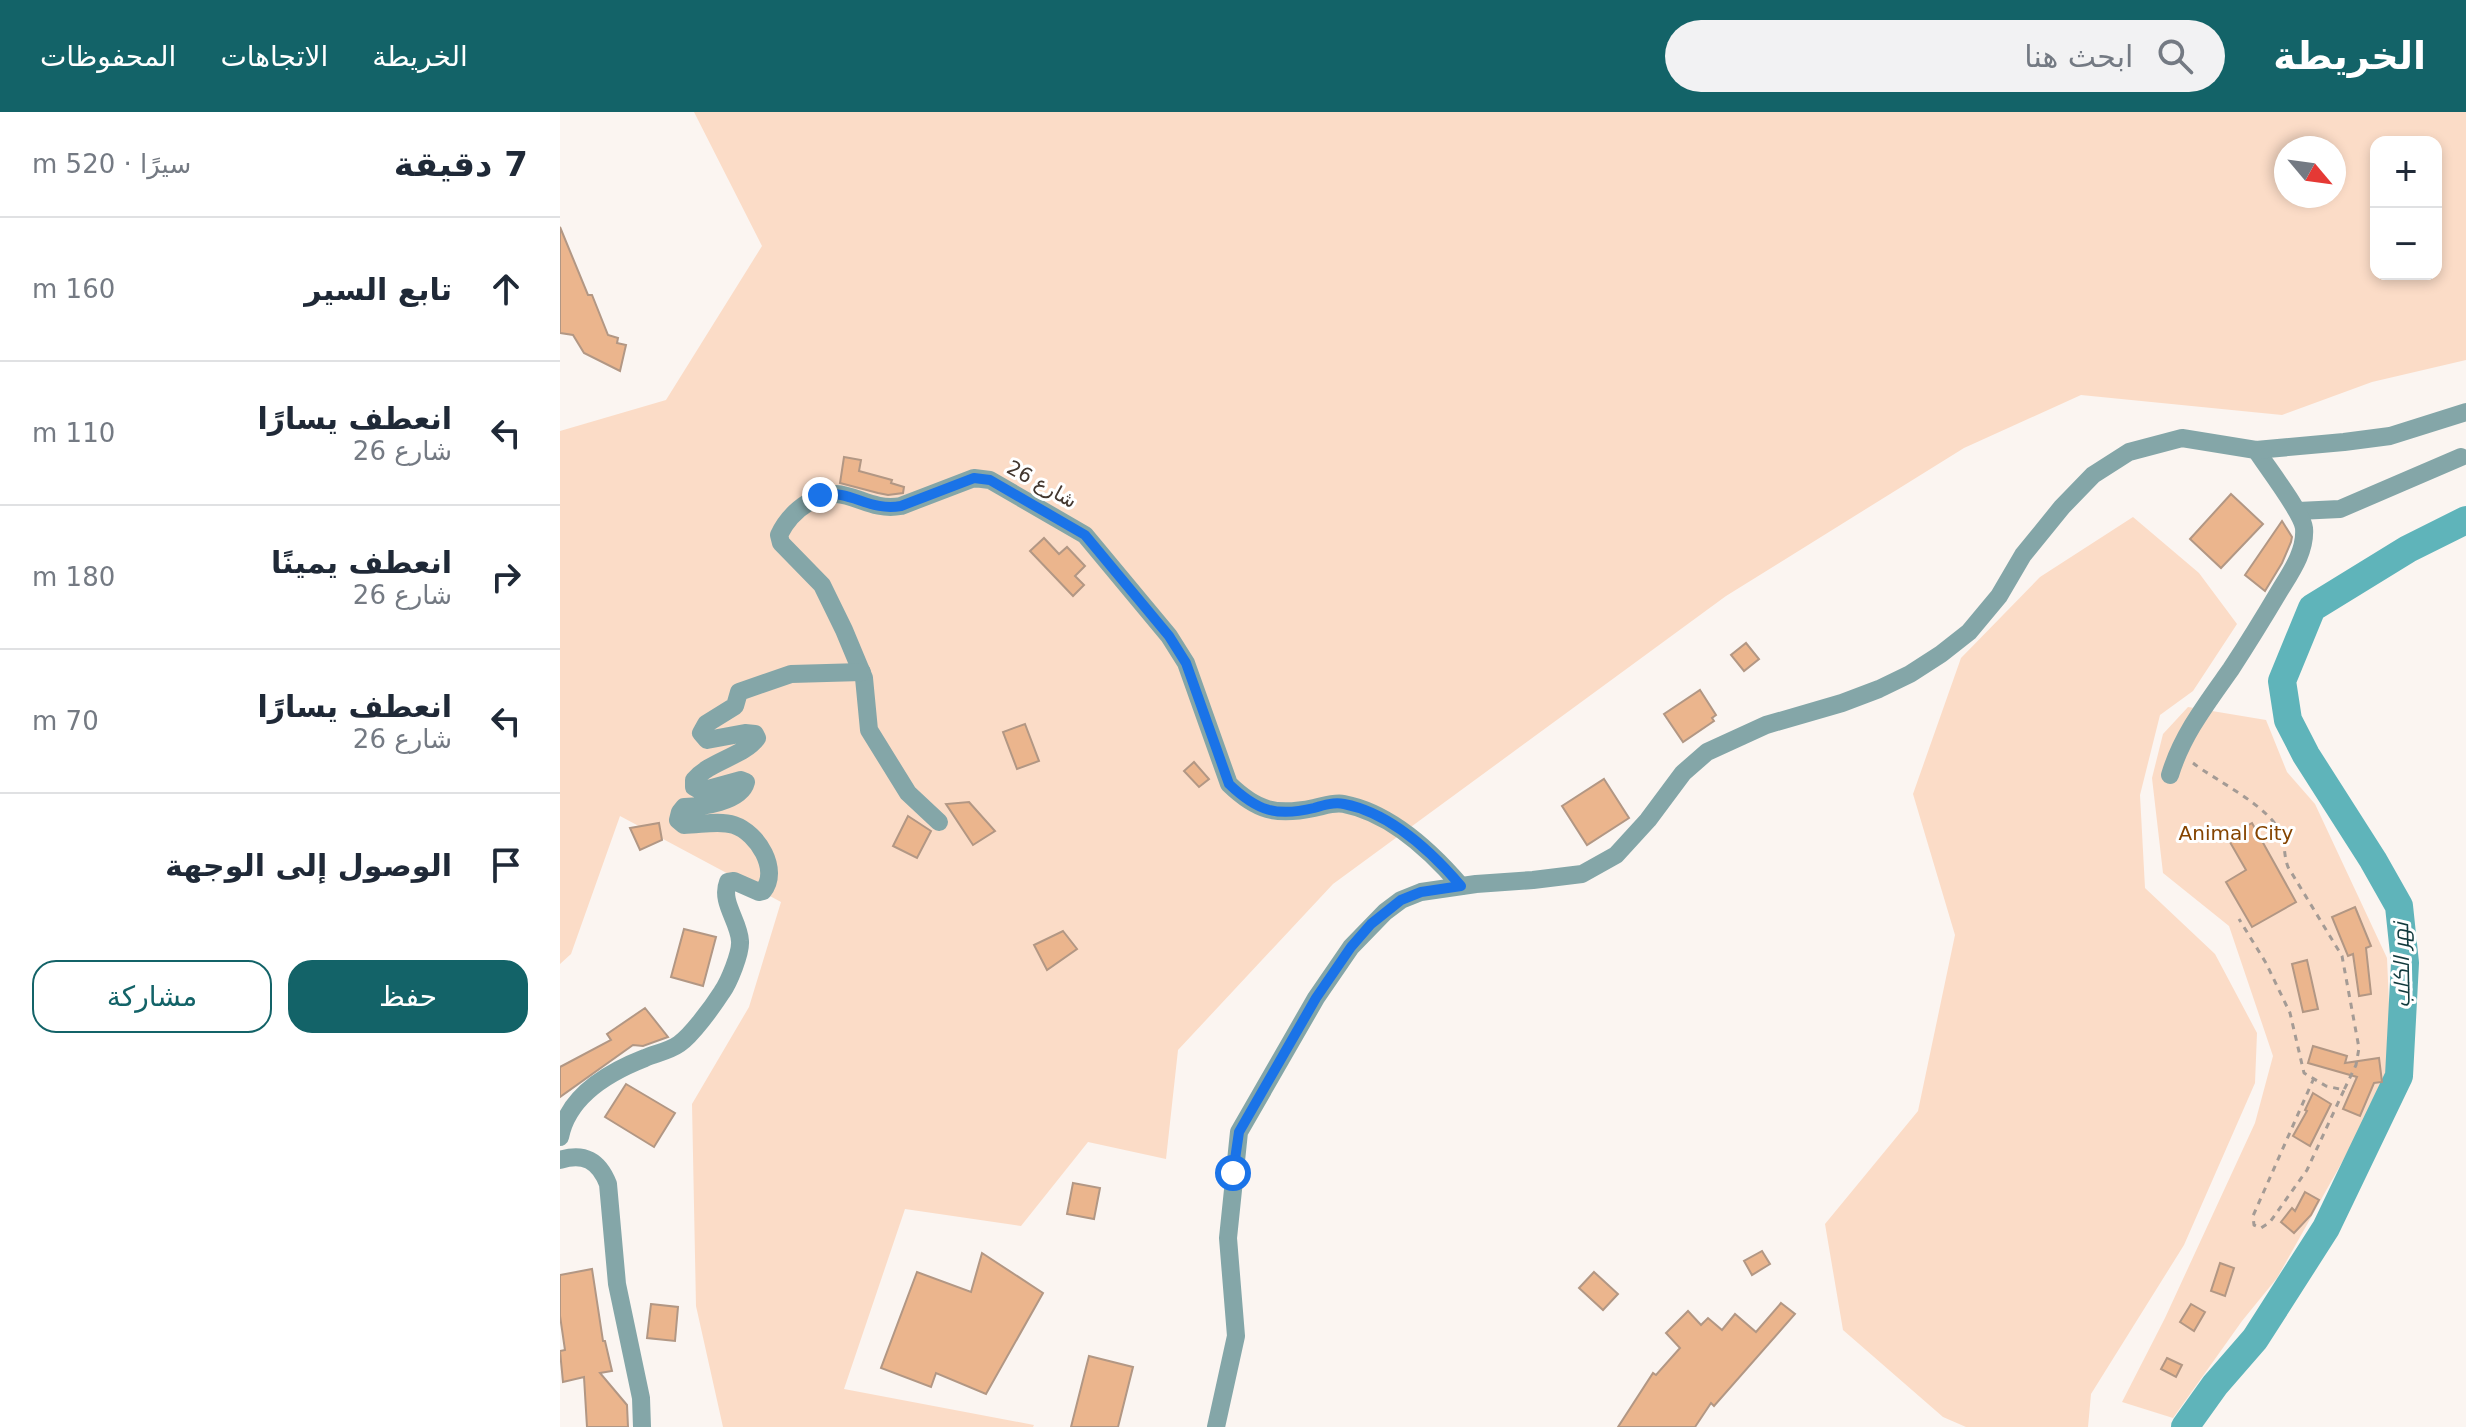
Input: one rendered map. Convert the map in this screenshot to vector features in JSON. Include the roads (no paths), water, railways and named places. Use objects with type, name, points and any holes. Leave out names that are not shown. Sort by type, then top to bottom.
[{"type":"street","points":[[1216,1427],[1236,1336],[1228,1238],[1239,1132],[1316,998],[1371,924],[1401,900],[1421,892],[1582,874],[1616,855],[1648,820],[1683,773],[1707,752],[1766,725],[1842,703],[1910,674],[1969,632],[1999,596],[2023,555],[2062,507],[2093,475],[2129,452],[2182,438],[2256,450],[2344,442],[2390,436],[2466,412]]},
{"type":"street","points":[[2170,775],[2177,751],[2197,716],[2253,636],[2298,559],[2304,527],[2298,511],[2256,450]]},
{"type":"street","points":[[2298,511],[2340,509],[2461,457]]},
{"type":"street","name":"شارع 26","points":[[939,822],[908,793],[869,730],[862,672],[822,585],[783,548],[779,535],[782,528],[803,505],[820,495],[835,492],[869,505],[889,508],[974,478],[990,480],[1085,535],[1169,636],[1186,663],[1229,784],[1237,792],[1261,808],[1279,813],[1331,804],[1362,810],[1391,823],[1430,854],[1461,886]]},
{"type":"street","points":[[560,1137],[562,1124],[570,1109],[611,1072],[680,1044],[694,1028],[724,990],[741,941],[726,896],[728,882],[734,881],[759,892],[768,884],[769,864],[757,842],[744,831],[734,825],[684,825],[678,820],[684,807],[706,807],[741,792],[745,787],[746,782],[741,780],[701,791],[694,787],[694,780],[702,771],[749,746],[757,738],[755,734],[745,733],[707,740],[701,733],[704,727],[735,706],[739,692],[766,681],[791,674],[862,672]]},
{"type":"street","points":[[560,1160],[581,1156],[591,1158],[605,1175],[608,1184],[617,1284],[641,1398],[642,1427]]},
{"type":"waterway","name":"نهر الكلب","points":[[2185,1427],[2215,1385],[2255,1339],[2326,1228],[2399,1076],[2405,963],[2399,906],[2306,755],[2288,720],[2282,681],[2312,608],[2408,549],[2466,520]]},
{"type":"park label","name":"Animal City","points":[[2236,833]]}]
